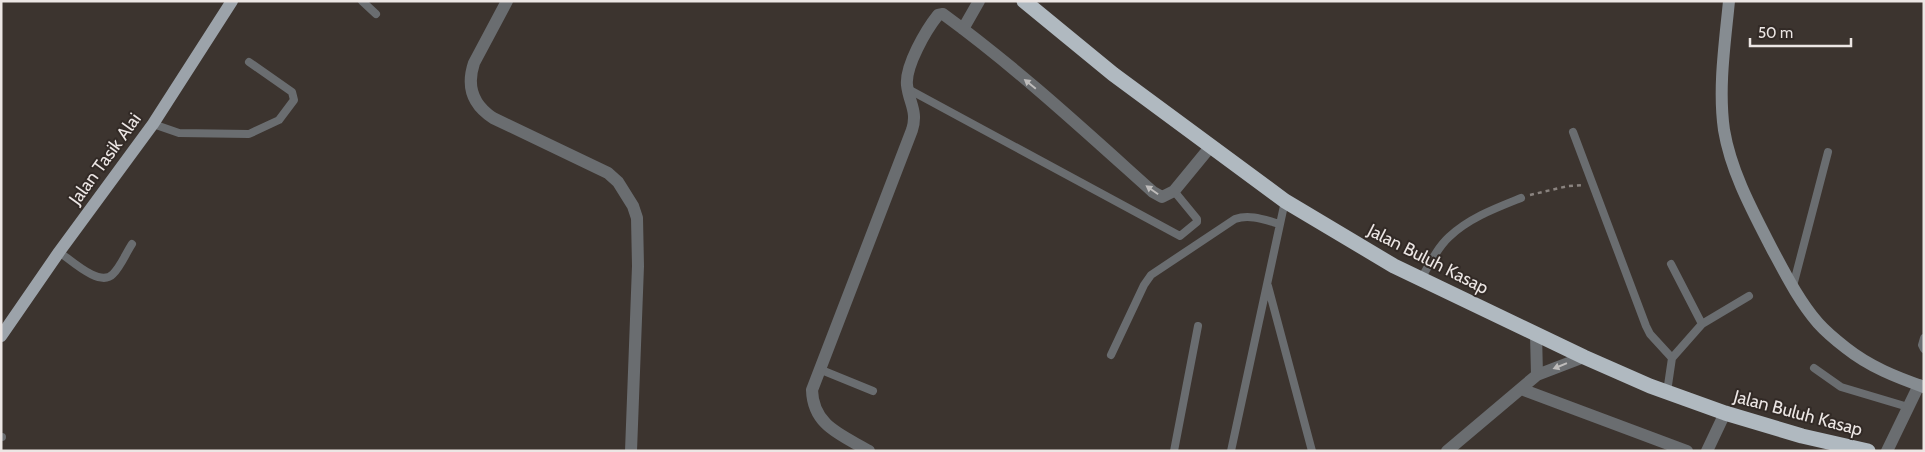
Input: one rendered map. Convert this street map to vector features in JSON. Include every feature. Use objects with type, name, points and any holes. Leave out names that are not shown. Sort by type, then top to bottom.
[{"type":"highway","name":"Jalan Buluh Kasap","points":[[1024,1],[1113,74],[1285,201],[1394,266],[1584,357],[1667,392],[1725,413],[1802,436],[1868,451]]},
{"type":"main road","name":"Jalan Tasik Alai","points":[[1,336],[59,252],[153,124],[232,1]]},
{"type":"street","points":[[507,1],[474,63],[471,73],[470,84],[477,104],[493,118],[611,176],[631,202],[636,214],[638,266],[631,451]]},
{"type":"street","points":[[963,29],[979,1]]},
{"type":"street","points":[[1729,1],[1724,55],[1724,130],[1738,177],[1756,218],[1792,287],[1819,323],[1846,348],[1870,365],[1894,377],[1922,386],[1908,407],[1887,451]]},
{"type":"street","points":[[869,451],[832,430],[819,417],[815,408],[812,390],[912,130],[915,112],[908,89],[907,75],[938,15],[943,14],[963,29],[1061,110],[1153,192],[1162,197],[1174,191],[1211,146]]},
{"type":"street","points":[[1536,334],[1537,375]]},
{"type":"street","points":[[1447,451],[1537,375],[1584,357]]},
{"type":"street","points":[[1521,389],[1687,451]]},
{"type":"street","points":[[1707,451],[1725,413]]},
{"type":"lane","points":[[362,1],[376,14]]},
{"type":"lane","points":[[153,124],[179,133],[249,134],[276,122],[292,104],[294,100],[292,92],[249,62]]},
{"type":"lane","points":[[908,89],[1180,236],[1197,222],[1197,219],[1174,191]]},
{"type":"lane","points":[[1574,132],[1646,326],[1650,334],[1672,358]]},
{"type":"lane","points":[[1792,287],[1828,152]]},
{"type":"lane","points":[[1422,279],[1435,255],[1449,237],[1473,219],[1521,198]]},
{"type":"lane","points":[[1231,451],[1285,201]]},
{"type":"lane","points":[[1110,354],[1144,285],[1151,275],[1235,219],[1254,217],[1280,224]]},
{"type":"lane","points":[[59,252],[94,276],[103,279],[108,278],[115,272],[132,244]]},
{"type":"lane","points":[[1671,264],[1702,324]]},
{"type":"lane","points":[[1267,284],[1312,451]]},
{"type":"lane","points":[[1667,392],[1672,358],[1702,324],[1749,296]]},
{"type":"lane","points":[[1174,451],[1198,326]]},
{"type":"lane","points":[[1924,338],[1922,345],[1924,349]]},
{"type":"lane","points":[[1814,368],[1841,387],[1908,407]]},
{"type":"lane","points":[[819,370],[873,391]]},
{"type":"path","points":[[1521,198],[1568,186],[1593,185]]}]
